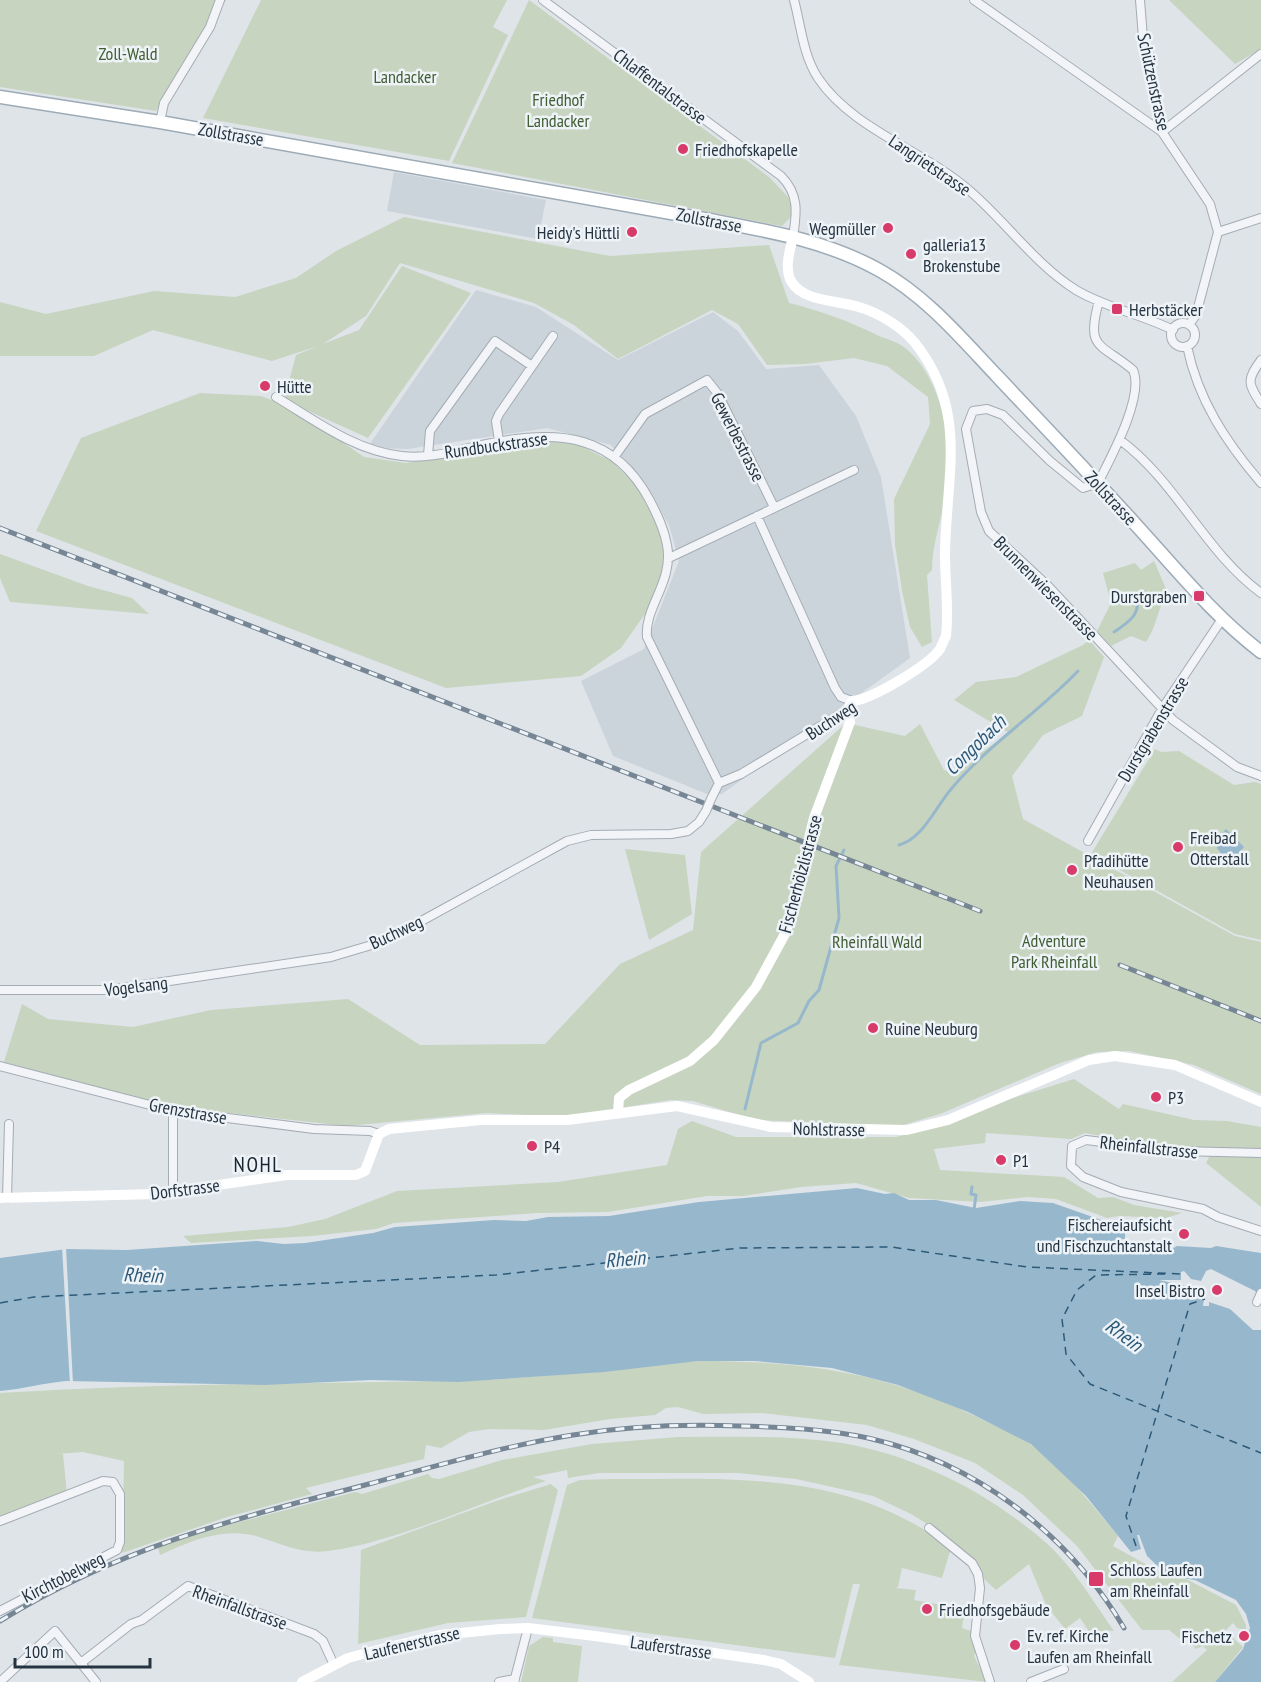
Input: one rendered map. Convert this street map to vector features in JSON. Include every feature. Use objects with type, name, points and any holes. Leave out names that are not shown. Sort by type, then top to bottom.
[{"type":"main road","name":"Zollstrasse","points":[[0,97],[445,171],[793,237],[858,259],[882,272],[925,303],[1098,483],[1222,619],[1261,652]]},
{"type":"street","points":[[160,122],[164,103],[210,27],[220,0]]},
{"type":"street","name":"Chlaffentalstrasse","points":[[543,0],[781,176],[790,186],[797,203],[793,237]]},
{"type":"street","name":"Langrietstrasse","points":[[794,0],[808,58],[817,77],[848,109],[969,189],[1054,275],[1099,301],[1173,330]]},
{"type":"street","points":[[974,0],[1162,132],[1261,54]]},
{"type":"street","name":"Schützenstrasse","points":[[1140,0],[1143,38],[1162,132],[1210,204],[1218,232]]},
{"type":"street","points":[[1189,325],[1196,315],[1218,232],[1261,218]]},
{"type":"street","name":"Buchweg","points":[[270,966],[331,957],[385,941],[567,841],[591,836],[671,834],[688,831],[699,822],[719,783],[751,768],[881,689],[932,657],[940,648],[946,636],[946,544],[952,429],[942,386],[930,364],[913,341],[892,323],[863,308],[812,296],[796,287],[788,267],[793,237]]},
{"type":"street","points":[[1098,483],[1120,440],[1136,383],[1135,375],[1099,345],[1095,338],[1093,331],[1099,301]]},
{"type":"street","points":[[1182,323],[1194,330],[1194,338],[1187,346],[1175,344],[1172,337],[1173,330],[1182,323]]},
{"type":"street","points":[[499,441],[496,421],[499,414],[553,336]]},
{"type":"street","points":[[428,455],[430,432],[495,341],[532,366]]},
{"type":"street","points":[[1187,346],[1194,377],[1218,428],[1261,483]]},
{"type":"street","points":[[1261,360],[1250,375],[1249,385],[1261,404]]},
{"type":"street","name":"Gewerbestrasse","points":[[615,456],[645,414],[707,380],[718,394],[774,507]]},
{"type":"street","name":"Rundbuckstrasse","points":[[276,397],[366,449],[404,457],[428,455],[531,436],[563,437],[584,442],[615,456],[638,481],[660,518],[669,558],[666,578],[648,622],[648,637],[719,783]]},
{"type":"street","name":"Brunnenwiesenstrasse","points":[[1098,483],[1083,488],[1050,461],[1003,415],[987,409],[973,411],[966,429],[981,512],[989,531],[1055,594],[1162,710],[1237,766],[1261,776]]},
{"type":"street","points":[[1120,440],[1135,451],[1204,534],[1261,593]]},
{"type":"street","points":[[669,558],[854,470]]},
{"type":"street","points":[[757,516],[835,688],[850,706]]},
{"type":"street","name":"Durstgrabenstrasse","points":[[1088,841],[1162,710],[1222,619]]},
{"type":"street","name":"Fischerhölzlistrasse","points":[[618,1112],[619,1098],[629,1090],[690,1061],[714,1040],[756,987],[786,932],[814,818],[850,722],[850,706]]},
{"type":"street","name":"Vogelsang","points":[[0,990],[109,990],[270,966]]},
{"type":"street","name":"Nohlstrasse","points":[[379,1134],[395,1127],[426,1124],[481,1120],[567,1120],[677,1106],[696,1108],[738,1121],[771,1127],[907,1130],[948,1120],[1089,1060],[1115,1056],[1175,1065],[1261,1102]]},
{"type":"street","name":"Grenzstrasse","points":[[0,1066],[173,1111],[314,1129],[370,1131],[379,1134]]},
{"type":"street","points":[[173,1111],[173,1192]]},
{"type":"street","points":[[3,1198],[9,1124]]},
{"type":"street","name":"Dorfstrasse","points":[[3,1198],[74,1198],[173,1192],[278,1176],[356,1175],[365,1172],[379,1134]]},
{"type":"street","name":"Rheinfallstrasse","points":[[1261,1153],[1178,1151],[1086,1140],[1072,1146],[1071,1166],[1083,1177],[1133,1196],[1203,1209],[1218,1217],[1261,1231]]},
{"type":"street","points":[[1257,1302],[1261,1293]]},
{"type":"street","name":"Kirchtobelweg","points":[[0,1521],[103,1481],[113,1482],[119,1490],[120,1542],[117,1550],[0,1611]]},
{"type":"street","points":[[929,1528],[972,1563],[978,1574],[980,1588],[975,1636],[990,1682]]},
{"type":"street","name":"Rheinfallstrasse","points":[[81,1663],[131,1624],[142,1620],[188,1586],[314,1634],[323,1641],[334,1665]]},
{"type":"street","points":[[499,1682],[515,1680],[528,1628]]},
{"type":"street","name":"Laufenerstrasse","points":[[302,1682],[348,1658],[440,1635],[528,1628]]},
{"type":"street","name":"Lauferstrasse","points":[[528,1628],[764,1660],[782,1664],[809,1682]]},
{"type":"street","points":[[0,1682],[55,1631],[96,1682]]},
{"type":"street","points":[[1032,1682],[1064,1669]]},
{"type":"shaded area","points":[[394,172],[546,200],[538,239],[387,211]]},
{"type":"shaded area","points":[[476,290],[536,307],[618,360],[713,312],[738,331],[766,369],[819,365],[856,416],[881,477],[910,658],[722,794],[707,794],[613,756],[581,681],[644,649],[679,561],[669,525],[641,477],[611,445],[547,428],[408,449],[367,448]]},
{"type":"green space","name":"Zoll-Wald","points":[[0,0],[226,0],[156,111],[0,87]]},
{"type":"green space","name":"Landacker","points":[[261,0],[507,0],[493,27],[508,35],[449,161],[203,118]]},
{"type":"green space","name":"Friedhof Landacker","points":[[529,0],[769,177],[792,201],[791,217],[782,226],[452,163]]},
{"type":"green space","points":[[1169,0],[1261,0],[1261,49],[1235,64]]},
{"type":"green space","points":[[404,217],[610,256],[769,245],[789,303],[846,321],[904,347],[928,375],[936,392],[942,410],[947,448],[947,485],[932,570],[927,575],[932,642],[922,647],[910,627],[895,545],[894,499],[930,424],[928,397],[887,366],[854,358],[805,364],[767,365],[738,324],[712,310],[618,359],[574,325],[534,303],[400,263],[366,316],[323,344],[359,330],[402,266],[471,293],[368,438],[284,400],[296,355],[318,346],[272,361],[153,330],[94,356],[0,356],[0,302],[46,314],[154,291],[235,297],[296,278],[336,251]]},
{"type":"green space","points":[[200,393],[261,396],[293,408],[364,457],[406,463],[551,440],[581,446],[611,461],[636,484],[658,516],[667,560],[647,611],[621,648],[581,676],[446,688],[36,531],[81,438]]},
{"type":"green space","points":[[0,554],[88,586],[132,598],[149,614],[10,602],[0,578]]},
{"type":"green space","points":[[1154,561],[1167,591],[1150,636],[1146,642],[1131,636],[1111,646],[1097,631],[1111,603],[1103,573],[1135,563],[1141,570]]},
{"type":"green space","name":"Rheinfall Wald","points":[[1089,640],[1104,657],[1082,716],[1043,735],[1012,776],[1023,819],[1235,936],[1261,942],[1261,1094],[1194,1065],[1129,1051],[1097,1052],[1060,1063],[940,1114],[900,1126],[756,1120],[693,1101],[670,1100],[563,1117],[487,1113],[346,1126],[192,1109],[138,1099],[4,1062],[22,1004],[48,1019],[133,1027],[211,1010],[348,999],[420,1045],[545,1044],[620,964],[693,930],[701,852],[846,723],[905,736],[920,724],[944,770],[952,773],[1009,733],[954,700],[976,682],[1016,677]]},
{"type":"green space","name":"Freibad Otterstall","points":[[1155,749],[1161,752],[1179,751],[1234,785],[1255,782],[1261,784],[1261,940],[1235,934],[1091,854]]},
{"type":"green space","points":[[625,849],[685,855],[692,914],[649,940]]},
{"type":"green space","points":[[1074,1079],[1119,1109],[1123,1104],[1194,1120],[1227,1121],[1261,1127],[1261,1207],[1206,1163],[1213,1149],[1151,1145],[1085,1133],[1071,1139],[986,1133],[985,1143],[934,1149],[940,1170],[1064,1177],[1098,1198],[1113,1197],[1134,1205],[1182,1213],[1166,1218],[1119,1216],[1107,1218],[1056,1199],[1028,1197],[980,1202],[909,1198],[856,1183],[801,1187],[743,1196],[707,1196],[608,1212],[538,1213],[394,1223],[376,1229],[312,1236],[191,1243],[183,1236],[288,1227],[325,1219],[397,1191],[558,1182],[667,1165],[678,1129],[692,1121],[736,1137],[896,1137],[948,1124],[1003,1101]]},
{"type":"green space","points":[[698,1361],[774,1363],[880,1380],[949,1404],[1014,1435],[1041,1452],[1081,1492],[1118,1536],[1113,1546],[1167,1576],[1186,1579],[1236,1605],[1246,1625],[1246,1630],[1237,1628],[1233,1623],[1225,1631],[1243,1647],[1215,1682],[1172,1682],[1207,1650],[1203,1646],[1196,1649],[1186,1637],[1179,1638],[1169,1630],[1142,1630],[1077,1546],[1023,1495],[975,1463],[914,1439],[867,1425],[761,1413],[703,1414],[678,1407],[666,1408],[655,1415],[610,1419],[544,1430],[489,1429],[469,1432],[441,1448],[426,1445],[424,1459],[306,1488],[312,1494],[227,1517],[122,1553],[124,1461],[83,1452],[56,1454],[63,1454],[67,1494],[0,1519],[0,1393],[180,1386],[481,1380]]},
{"type":"green space","points":[[678,1437],[760,1437],[842,1443],[897,1457],[950,1478],[999,1507],[1044,1541],[1073,1572],[1114,1631],[1105,1630],[1092,1636],[1080,1618],[1065,1629],[1046,1605],[1029,1564],[996,1590],[984,1579],[980,1567],[948,1537],[911,1514],[873,1496],[796,1479],[738,1473],[599,1473],[568,1478],[567,1470],[533,1477],[546,1481],[409,1531],[328,1551],[301,1550],[256,1536],[231,1533],[195,1540],[160,1555],[158,1547],[220,1527],[355,1492],[362,1494],[428,1474],[432,1478],[439,1479],[502,1460],[592,1444]]},
{"type":"green space","points":[[580,1480],[746,1480],[789,1484],[831,1492],[872,1504],[912,1523],[951,1548],[942,1578],[902,1568],[898,1587],[895,1588],[916,1590],[914,1600],[965,1609],[962,1628],[971,1631],[976,1652],[974,1656],[987,1682],[839,1665],[860,1584],[853,1584],[835,1658],[532,1618],[567,1485]]},
{"type":"green space","points":[[551,1484],[558,1490],[526,1617],[448,1623],[358,1644],[361,1550],[499,1500]]},
{"type":"green space","points":[[543,1637],[553,1638],[553,1642],[582,1646],[578,1682],[521,1682],[529,1646]]},
{"type":"water","points":[[1226,829],[1244,847],[1238,854],[1242,861],[1232,868],[1217,848],[1218,838]]},
{"type":"water","name":"Rhein","points":[[857,1188],[885,1194],[894,1193],[909,1200],[936,1200],[976,1208],[1020,1201],[1053,1203],[1107,1222],[1117,1220],[1125,1230],[1125,1239],[1116,1240],[1115,1244],[1127,1248],[1170,1250],[1177,1246],[1211,1248],[1216,1246],[1261,1253],[1261,1298],[1255,1291],[1211,1269],[1206,1271],[1201,1281],[1191,1279],[1184,1271],[1181,1272],[1181,1280],[1159,1280],[1187,1286],[1190,1300],[1204,1297],[1203,1306],[1209,1306],[1209,1302],[1230,1309],[1253,1330],[1261,1330],[1261,1682],[1215,1682],[1243,1649],[1250,1628],[1246,1614],[1236,1600],[1195,1580],[1168,1576],[1147,1556],[1139,1535],[1137,1535],[1141,1549],[1131,1552],[1086,1496],[1031,1444],[968,1412],[898,1385],[832,1368],[755,1361],[698,1361],[604,1372],[459,1382],[371,1380],[264,1385],[66,1381],[0,1391],[0,1258],[67,1249],[127,1250],[257,1241],[284,1244],[305,1243],[373,1233],[395,1227],[494,1220],[526,1221],[548,1217],[609,1216],[699,1202]]},
{"type":"pier","points":[[62,1247],[66,1247],[73,1384],[70,1384]]},
{"type":"waterway","name":"Congobach","points":[[1114,632],[1134,615],[1137,599]]},
{"type":"waterway","name":"Congobach","points":[[899,845],[908,842],[922,829],[966,772],[1078,671]]},
{"type":"waterway","name":"Congobach","points":[[745,1109],[761,1043],[798,1023],[809,1001],[819,990],[839,918],[836,866],[844,850]]},
{"type":"waterway","points":[[972,1187],[971,1194],[976,1195],[974,1210]]},
{"type":"ferry route","points":[[0,1303],[34,1297],[496,1275],[740,1248],[892,1247],[1027,1267],[1181,1274]]},
{"type":"ferry route","points":[[1165,1274],[1096,1275],[1077,1290],[1062,1319],[1066,1354],[1090,1384],[1261,1453]]},
{"type":"ferry route","points":[[1136,1546],[1126,1516],[1190,1304],[1205,1299]]},
{"type":"railway","points":[[0,528],[980,911]]},
{"type":"railway","points":[[1120,965],[1261,1021]]},
{"type":"railway","points":[[0,1621],[45,1595],[134,1554],[271,1510],[521,1445],[614,1430],[697,1425],[788,1428],[852,1435],[907,1449],[945,1464],[1015,1506],[1047,1532],[1101,1594],[1124,1628]]},
{"type":"place","name":"Friedhofskapelle","points":[[683,149]]},
{"type":"place","name":"Wegmüller","points":[[888,228]]},
{"type":"place","name":"Heidy's Hüttli","points":[[632,232]]},
{"type":"place","name":"galleria13 Brokenstube","points":[[911,254]]},
{"type":"place","name":"Herbstäcker","points":[[1117,309]]},
{"type":"place","name":"Hütte","points":[[265,386]]},
{"type":"place","name":"Durstgraben","points":[[1199,596]]},
{"type":"place","name":"Freibad Otterstall","points":[[1178,847]]},
{"type":"place","name":"Pfadihütte Neuhausen","points":[[1072,870]]},
{"type":"place","name":"Ruine Neuburg","points":[[873,1028]]},
{"type":"place","name":"P3","points":[[1156,1097]]},
{"type":"place","name":"P4","points":[[532,1146]]},
{"type":"place","name":"P1","points":[[1001,1160]]},
{"type":"place","name":"Fischereiaufsicht und Fischzuchtanstalt","points":[[1184,1234]]},
{"type":"place","name":"Insel Bistro","points":[[1217,1290]]},
{"type":"place","name":"Schloss Laufen am Rheinfall","points":[[1096,1579]]},
{"type":"place","name":"Friedhofsgebäude","points":[[927,1609]]},
{"type":"place","name":"Fischetz","points":[[1244,1636]]},
{"type":"place","name":"Ev. ref. Kirche Laufen am Rheinfall","points":[[1015,1645]]},
{"type":"district","name":"NOHL","points":[[258,1164]]},
{"type":"park label","name":"Adventure Park Rheinfall","points":[[1054,950]]}]
